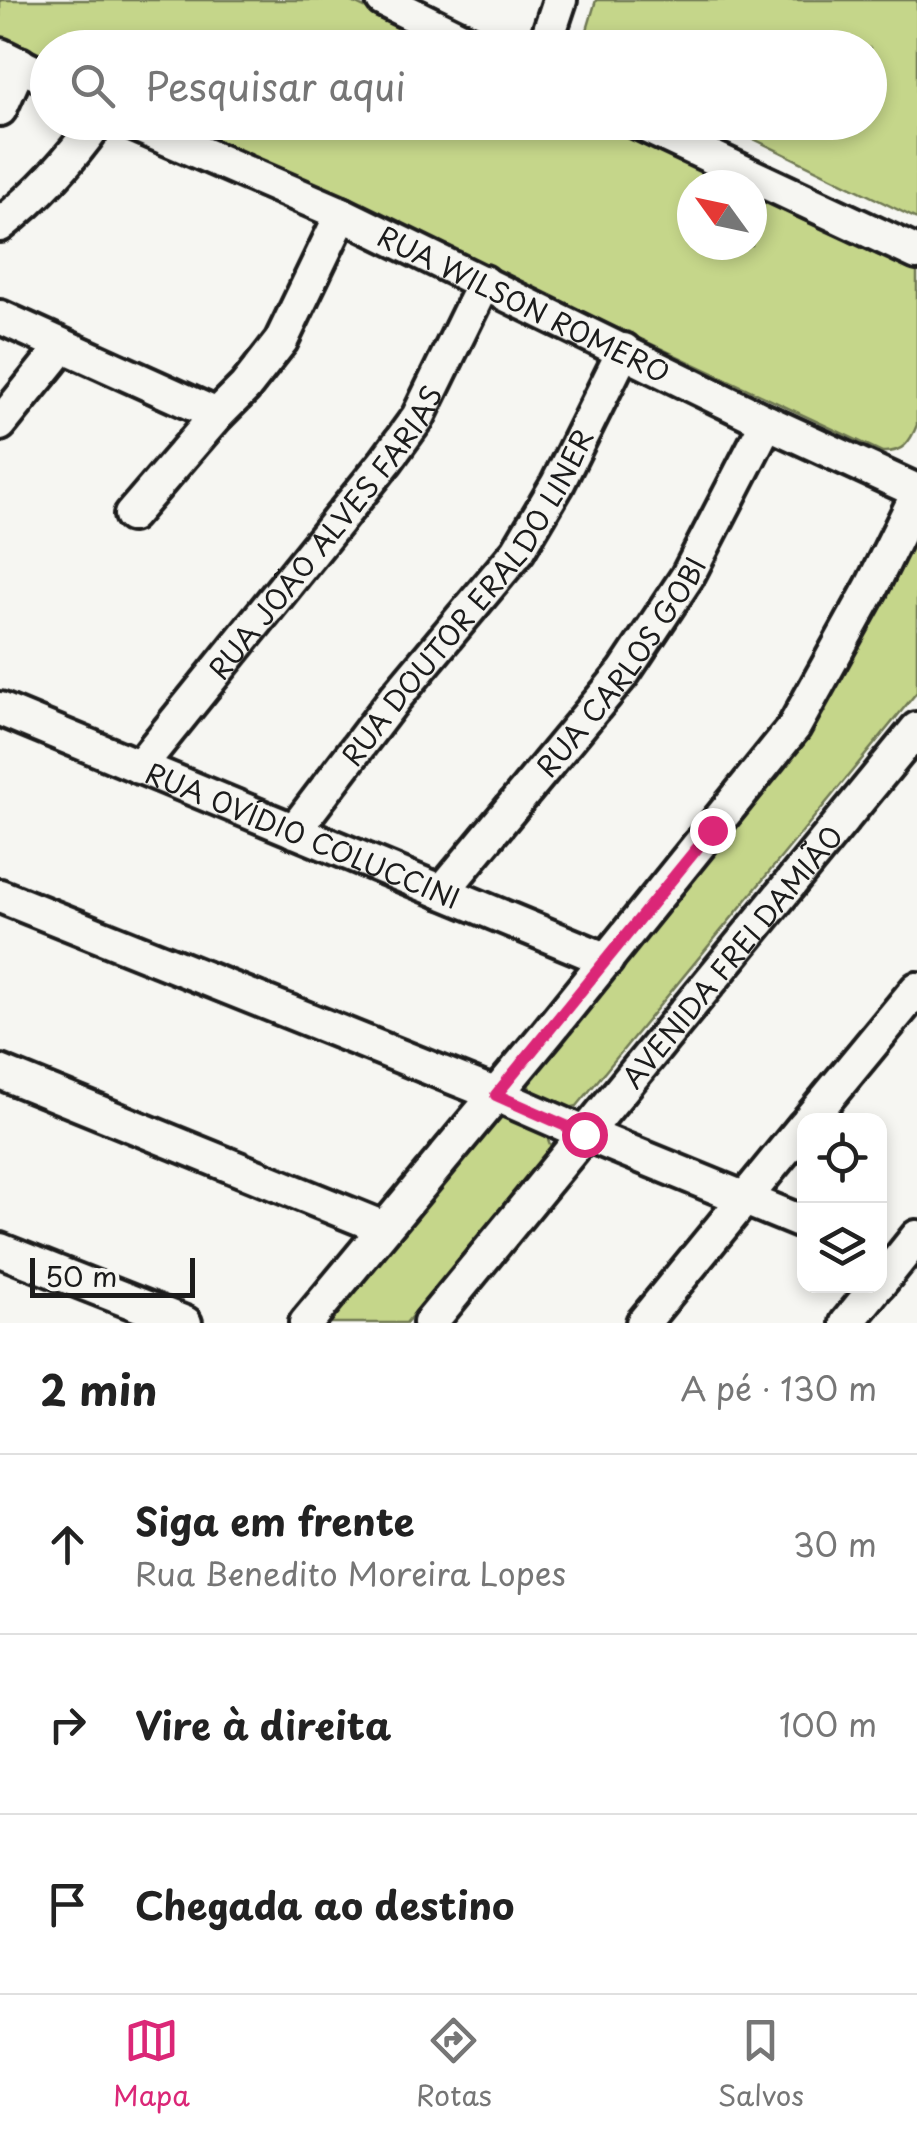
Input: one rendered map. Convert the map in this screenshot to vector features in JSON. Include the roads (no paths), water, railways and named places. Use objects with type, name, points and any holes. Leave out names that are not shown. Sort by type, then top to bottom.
[{"type":"street","points":[[383,0],[444,30]]},
{"type":"street","points":[[550,30],[560,0]]},
{"type":"street","points":[[0,110],[23,66]]},
{"type":"street","points":[[0,225],[72,158],[84,140]]},
{"type":"street","name":"RUA WILSON ROMERO","points":[[171,140],[342,214],[917,493]]},
{"type":"street","points":[[676,140],[917,253]]},
{"type":"street","points":[[131,515],[282,341],[342,214]]},
{"type":"street","name":"RUA JOÃO ALVES FARIAS","points":[[139,767],[407,432],[484,282]]},
{"type":"street","points":[[0,318],[217,414]]},
{"type":"street","points":[[0,424],[63,346]]},
{"type":"street","name":"RUA DOUTOR ERALDO LINER","points":[[294,831],[395,698],[518,551],[557,485],[624,350]]},
{"type":"street","name":"RUA CARLOS GOBI","points":[[442,892],[624,672],[687,577],[767,422]]},
{"type":"street","points":[[306,1323],[607,960],[794,726],[871,588],[917,493]]},
{"type":"street","name":"RUA OVÍDIO COLUCCINI","points":[[0,710],[607,960]]},
{"type":"street","name":"AVENIDA FREI DAMIÃO","points":[[430,1323],[917,728]]},
{"type":"street","points":[[0,896],[797,1220]]},
{"type":"street","points":[[815,1113],[917,989]]},
{"type":"street","points":[[0,1072],[384,1228]]},
{"type":"street","points":[[643,1323],[797,1135]]},
{"type":"street","points":[[847,1323],[917,1237]]},
{"type":"street","points":[[0,1250],[185,1323]]}]
